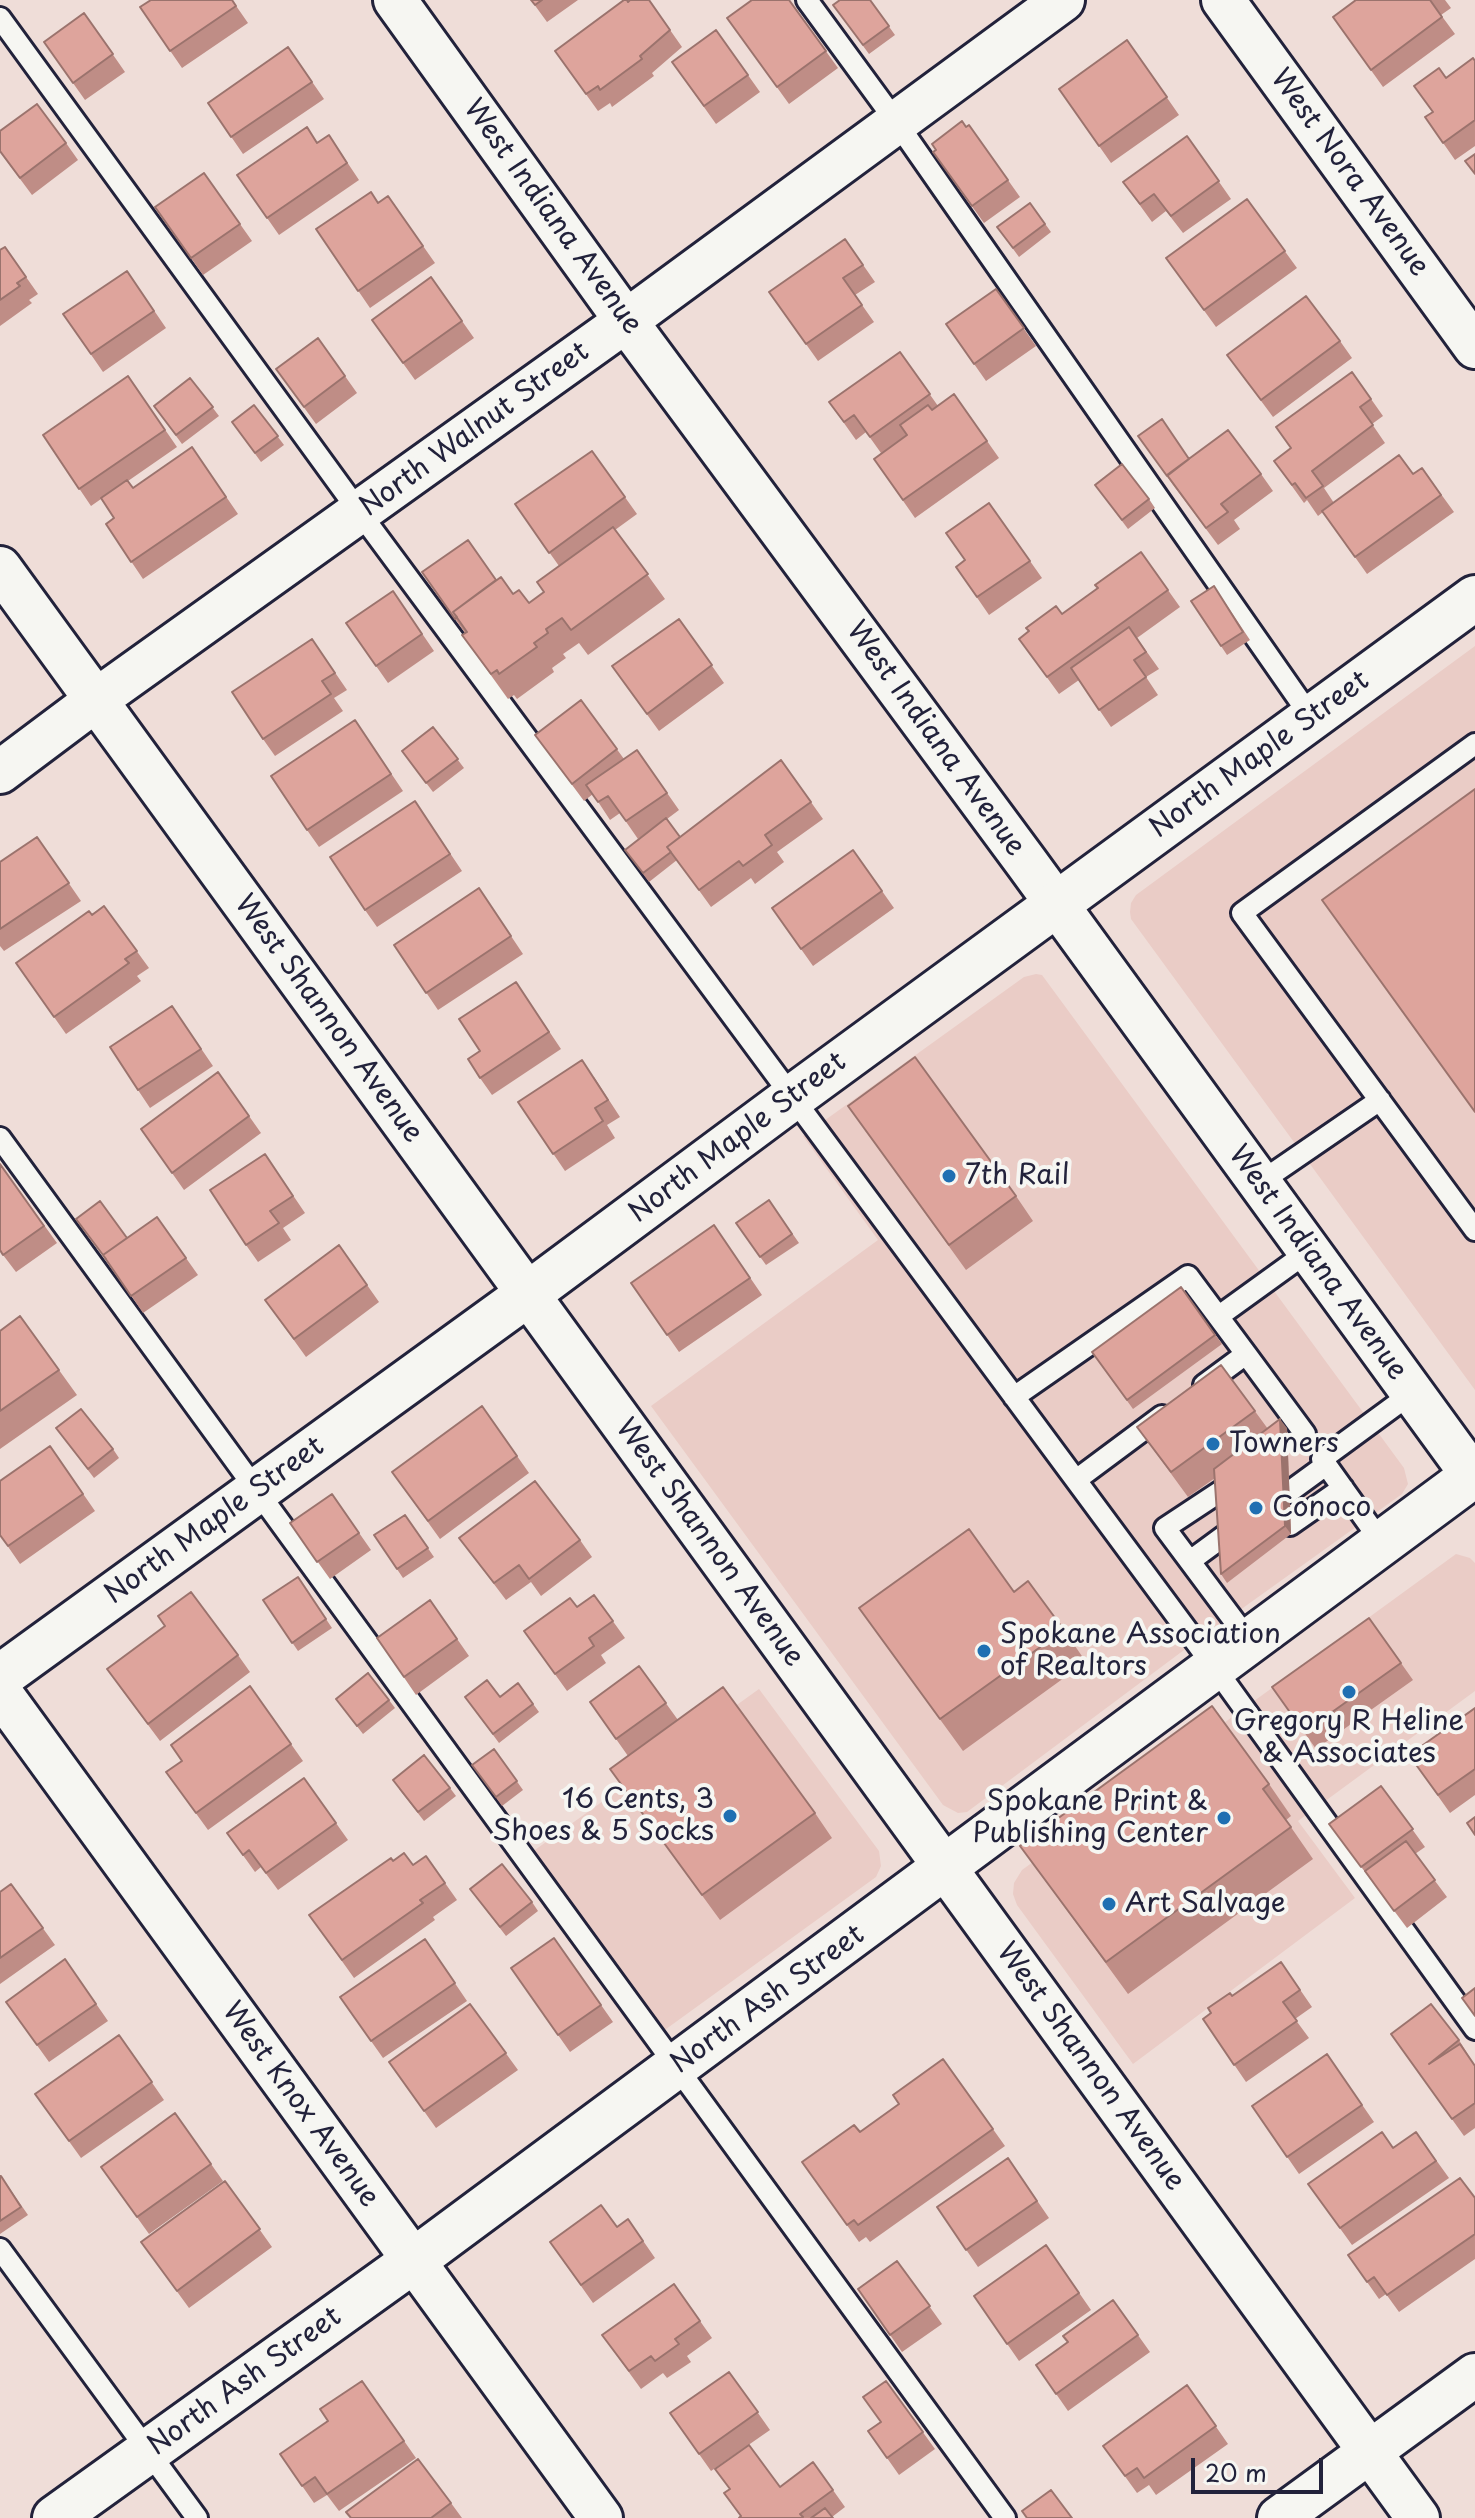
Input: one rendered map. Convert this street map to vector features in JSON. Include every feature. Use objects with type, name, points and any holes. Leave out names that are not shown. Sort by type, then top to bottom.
[{"type":"main road","name":"North Maple Street","points":[[0,1677],[528,1294],[1475,598]]},
{"type":"main road","name":"North Ash Street","points":[[55,2518],[678,2067],[1474,1476]]},
{"type":"street","name":"West Indiana Avenue","points":[[395,0],[626,321],[1474,1476]]},
{"type":"street","name":"North Walnut Street","points":[[0,772],[626,321],[1063,0]]},
{"type":"street","name":"West Nora Avenue","points":[[1223,0],[1475,347]]},
{"type":"street","name":"West Shannon Avenue","points":[[0,568],[1418,2518]]},
{"type":"street","name":"West Knox Avenue","points":[[0,1692],[601,2518]]},
{"type":"street","points":[[1279,2518],[1475,2375]]},
{"type":"lane","points":[[807,0],[897,123],[1311,717]]},
{"type":"lane","points":[[0,18],[360,513],[1215,1668],[1475,2029]]},
{"type":"lane","points":[[1475,744],[1242,913],[1475,1230]]},
{"type":"lane","points":[[1259,1183],[1380,1100]]},
{"type":"lane","points":[[0,1138],[1005,2518]]},
{"type":"lane","points":[[1219,1316],[1309,1251]]},
{"type":"lane","points":[[1014,1397],[1188,1276],[1382,1543]]},
{"type":"lane","points":[[1076,1480],[1246,1354]]},
{"type":"lane","points":[[1289,1492],[1412,1393]]},
{"type":"lane","points":[[1287,1446],[1305,1434]]},
{"type":"lane","points":[[1290,1525],[1343,1488]]},
{"type":"lane","points":[[1221,1491],[1165,1528],[1250,1642]]},
{"type":"lane","points":[[1190,1561],[1224,1536]]},
{"type":"lane","points":[[1208,1585],[1225,1571]]},
{"type":"lane","points":[[0,2249],[197,2518]]},
{"type":"shaded area","points":[[1475,646],[1475,1390],[1131,919],[1130,912],[1136,895]]},
{"type":"shaded area","points":[[1042,975],[1404,1468],[1408,1484],[1402,1494],[1180,1653],[967,1812],[958,1813],[943,1805],[651,1406],[878,1240],[803,1136],[1024,977]]},
{"type":"shaded area","points":[[1456,1554],[1475,1563],[1475,1691],[1298,1821],[1355,1898],[1133,2064],[1017,1905],[1013,1894],[1014,1883],[1022,1870]]},
{"type":"shaded area","points":[[759,1689],[879,1851],[881,1866],[876,1877],[644,2045],[514,1865]]},
{"type":"building","points":[[151,0],[232,0],[236,6],[170,51],[140,7]]},
{"type":"building","points":[[624,0],[649,0],[670,30],[640,56],[642,59],[600,90],[598,86],[586,94],[555,51]]},
{"type":"building","points":[[752,0],[789,0],[826,51],[777,87],[727,18]]},
{"type":"building","points":[[840,0],[870,0],[889,26],[863,45],[833,5]]},
{"type":"building","points":[[1356,0],[1430,0],[1442,17],[1371,70],[1333,17]]},
{"type":"building","points":[[84,13],[113,54],[73,83],[44,42]]},
{"type":"building","points":[[716,30],[748,75],[704,106],[672,62]]},
{"type":"building","points":[[1127,40],[1167,97],[1099,146],[1059,89]]},
{"type":"building","points":[[288,47],[312,82],[231,137],[208,103]]},
{"type":"building","points":[[1473,58],[1475,120],[1443,143],[1425,117],[1433,112],[1414,86],[1439,68],[1446,78]]},
{"type":"building","points":[[37,104],[66,143],[20,178],[0,151],[0,131]]},
{"type":"building","points":[[962,121],[966,127],[969,125],[1008,180],[972,206],[933,152],[936,150],[932,144]]},
{"type":"building","points":[[307,127],[317,143],[329,135],[347,163],[267,218],[237,175]]},
{"type":"building","points":[[1187,136],[1219,181],[1171,216],[1154,194],[1140,204],[1123,182]]},
{"type":"building","points":[[1475,154],[1475,174],[1465,161]]},
{"type":"building","points":[[204,173],[240,224],[191,258],[155,207]]},
{"type":"building","points":[[371,192],[378,203],[388,196],[423,246],[358,291],[316,229]]},
{"type":"building","points":[[1247,199],[1285,251],[1204,310],[1166,258]]},
{"type":"building","points":[[1030,203],[1045,224],[1013,248],[997,227]]},
{"type":"building","points":[[845,239],[863,265],[843,278],[862,305],[806,344],[769,292]]},
{"type":"building","points":[[5,247],[26,277],[17,283],[20,286],[0,300],[0,250]]},
{"type":"building","points":[[127,271],[154,311],[91,354],[63,314]]},
{"type":"building","points":[[431,277],[462,321],[403,363],[372,320]]},
{"type":"building","points":[[996,289],[1024,328],[974,364],[946,324]]},
{"type":"building","points":[[1306,296],[1340,341],[1261,400],[1227,355]]},
{"type":"building","points":[[318,338],[345,376],[304,407],[276,369]]},
{"type":"building","points":[[900,352],[930,394],[870,437],[854,415],[844,422],[829,402]]},
{"type":"building","points":[[1352,372],[1371,399],[1360,407],[1373,425],[1312,471],[1323,486],[1306,498],[1274,461],[1291,448],[1276,427]]},
{"type":"building","points":[[128,376],[165,430],[79,489],[43,435]]},
{"type":"building","points":[[190,378],[213,407],[176,435],[154,406]]},
{"type":"building","points":[[954,394],[987,441],[903,500],[874,459],[907,435],[900,425],[928,405],[932,410]]},
{"type":"building","points":[[254,405],[278,436],[255,453],[232,422]]},
{"type":"building","points":[[1162,419],[1189,459],[1167,476],[1138,436]]},
{"type":"building","points":[[1228,430],[1261,474],[1221,504],[1228,512],[1206,528],[1167,475]]},
{"type":"building","points":[[192,447],[226,497],[131,562],[106,524],[114,518],[101,498],[127,480],[133,488]]},
{"type":"building","points":[[592,451],[625,497],[549,553],[515,504]]},
{"type":"building","points":[[1399,455],[1413,474],[1422,468],[1441,495],[1355,557],[1322,511]]},
{"type":"building","points":[[1122,464],[1149,499],[1122,520],[1095,485]]},
{"type":"building","points":[[989,503],[1030,561],[977,597],[956,567],[965,560],[946,533]]},
{"type":"building","points":[[613,527],[648,574],[571,630],[562,618],[546,629],[548,633],[534,643],[537,647],[499,674],[497,670],[491,674],[462,635],[467,632],[453,612],[501,577],[513,594],[519,590],[529,603],[544,592],[537,582]]},
{"type":"building","points":[[468,540],[496,580],[453,612],[457,617],[455,619],[422,572]]},
{"type":"building","points":[[1141,552],[1168,590],[1047,677],[1019,639],[1029,631],[1026,628],[1056,606],[1062,614],[1098,588],[1095,585]]},
{"type":"building","points":[[1214,586],[1243,632],[1221,646],[1191,601]]},
{"type":"building","points":[[393,591],[422,634],[376,666],[346,623]]},
{"type":"building","points":[[679,619],[712,665],[647,714],[612,666]]},
{"type":"building","points":[[1129,627],[1146,652],[1134,660],[1146,677],[1099,710],[1071,668]]},
{"type":"building","points":[[312,639],[335,673],[322,681],[331,694],[263,739],[232,692]]},
{"type":"building","points":[[581,700],[617,749],[572,784],[535,735]]},
{"type":"building","points":[[355,720],[391,774],[307,830],[271,776]]},
{"type":"building","points":[[433,727],[458,759],[426,783],[402,751]]},
{"type":"building","points":[[637,750],[667,793],[626,821],[608,796],[598,802],[586,785]]},
{"type":"building","points":[[781,760],[811,802],[765,835],[772,845],[743,866],[739,861],[699,890],[667,847]]},
{"type":"building","points":[[1475,789],[1475,1112],[1322,900]]},
{"type":"building","points":[[415,801],[450,854],[365,910],[330,857]]},
{"type":"building","points":[[666,818],[680,837],[667,847],[671,852],[643,873],[625,850]]},
{"type":"building","points":[[37,837],[69,883],[0,929],[0,862]]},
{"type":"building","points":[[853,850],[882,891],[801,949],[772,908]]},
{"type":"building","points":[[479,888],[511,936],[426,993],[394,945]]},
{"type":"building","points":[[104,906],[137,951],[125,959],[129,963],[54,1017],[16,963],[89,911],[92,915]]},
{"type":"building","points":[[516,982],[549,1032],[480,1078],[468,1059],[480,1051],[459,1019]]},
{"type":"building","points":[[172,1006],[201,1049],[138,1090],[110,1047]]},
{"type":"building","name":"7th Rail","points":[[915,1057],[1016,1196],[949,1245],[848,1106]]},
{"type":"building","points":[[582,1060],[608,1100],[595,1108],[603,1121],[553,1154],[518,1102]]},
{"type":"building","points":[[218,1072],[249,1116],[172,1173],[141,1129]]},
{"type":"building","points":[[265,1154],[293,1196],[270,1211],[279,1223],[246,1245],[210,1190]]},
{"type":"building","points":[[0,1164],[44,1226],[3,1255],[0,1250]]},
{"type":"building","points":[[769,1200],[792,1234],[760,1257],[736,1223]]},
{"type":"building","points":[[100,1201],[127,1238],[103,1255],[76,1219]]},
{"type":"building","points":[[157,1217],[186,1258],[131,1296],[103,1255]]},
{"type":"building","points":[[714,1225],[750,1278],[667,1335],[631,1283]]},
{"type":"building","points":[[339,1245],[367,1285],[294,1339],[265,1300]]},
{"type":"building","points":[[1181,1287],[1215,1335],[1127,1400],[1092,1352]]},
{"type":"building","points":[[20,1316],[59,1370],[0,1411],[0,1331]]},
{"type":"building","points":[[1221,1365],[1255,1411],[1171,1472],[1137,1427]]},
{"type":"building","points":[[482,1406],[517,1456],[428,1521],[392,1472]]},
{"type":"building","points":[[81,1409],[113,1449],[88,1469],[56,1428]]},
{"type":"building","name":"Conoco","points":[[1280,1419],[1285,1526],[1221,1574],[1214,1469]]},
{"type":"building","points":[[50,1446],[83,1494],[8,1546],[0,1535],[0,1481]]},
{"type":"building","points":[[535,1481],[580,1540],[529,1579],[519,1565],[494,1583],[459,1538]]},
{"type":"building","points":[[332,1494],[359,1533],[317,1562],[290,1523]]},
{"type":"building","points":[[405,1515],[428,1548],[397,1569],[374,1535]]},
{"type":"building","name":"Spokane Association of Realtors","points":[[969,1529],[1014,1592],[1028,1581],[1064,1630],[940,1719],[859,1608]]},
{"type":"building","points":[[298,1577],[326,1619],[292,1643],[263,1600]]},
{"type":"building","points":[[191,1592],[238,1655],[148,1724],[107,1669],[165,1626],[158,1616]]},
{"type":"building","points":[[594,1595],[613,1621],[589,1638],[594,1646],[555,1674],[524,1631],[570,1598],[577,1607]]},
{"type":"building","points":[[430,1600],[457,1639],[404,1677],[377,1638]]},
{"type":"building","name":"Gregory R Heline & Associates","points":[[1369,1618],[1401,1663],[1304,1732],[1272,1687]]},
{"type":"building","points":[[639,1666],[666,1703],[616,1739],[590,1702]]},
{"type":"building","points":[[368,1673],[389,1700],[357,1726],[336,1699]]},
{"type":"building","points":[[487,1680],[500,1697],[518,1683],[533,1704],[493,1734],[465,1697]]},
{"type":"building","points":[[250,1686],[291,1744],[196,1813],[166,1772],[182,1761],[171,1745]]},
{"type":"building","name":"16 Cents, 3 Shoes & 5 Socks","points":[[723,1687],[815,1813],[702,1895],[610,1769]]},
{"type":"building","points":[[1212,1706],[1269,1784],[1263,1789],[1291,1827],[1106,1962],[1020,1846]]},
{"type":"building","points":[[1475,1708],[1475,1769],[1438,1795],[1409,1755]]},
{"type":"building","points":[[494,1749],[517,1781],[496,1797],[472,1765]]},
{"type":"building","points":[[424,1755],[450,1788],[418,1812],[393,1780]]},
{"type":"building","points":[[304,1778],[336,1823],[266,1873],[249,1850],[243,1855],[227,1833]]},
{"type":"building","points":[[1381,1786],[1413,1829],[1361,1867],[1329,1824]]},
{"type":"building","points":[[1475,1817],[1475,1835],[1467,1823]]},
{"type":"building","points":[[1406,1841],[1435,1880],[1394,1911],[1365,1871]]},
{"type":"building","points":[[404,1853],[413,1865],[426,1856],[445,1883],[420,1900],[423,1903],[342,1960],[309,1915],[391,1858],[393,1861]]},
{"type":"building","points":[[502,1864],[532,1902],[500,1927],[470,1889]]},
{"type":"building","points":[[11,1884],[43,1928],[0,1958],[0,1892]]},
{"type":"building","points":[[554,1938],[601,2005],[558,2035],[511,1968]]},
{"type":"building","points":[[425,1939],[455,1983],[371,2041],[340,1997]]},
{"type":"building","points":[[65,1959],[96,2004],[37,2045],[6,2002]]},
{"type":"building","points":[[1281,1962],[1300,1990],[1283,2002],[1297,2021],[1234,2065],[1203,2019],[1211,2013],[1208,2008],[1230,1993],[1232,1996]]},
{"type":"building","points":[[1475,1988],[1475,2016],[1462,1998]]},
{"type":"building","points":[[470,2004],[506,2053],[424,2111],[389,2062]]},
{"type":"building","points":[[1431,2004],[1459,2040],[1429,2064],[1460,2044],[1475,2066],[1475,2103],[1452,2119],[1391,2034]]},
{"type":"building","points":[[119,2035],[152,2082],[69,2141],[35,2094]]},
{"type":"building","points":[[1327,2054],[1362,2105],[1287,2157],[1252,2106]]},
{"type":"building","points":[[943,2059],[993,2129],[858,2225],[854,2220],[847,2225],[802,2162],[854,2125],[860,2132],[899,2104],[893,2095]]},
{"type":"building","points":[[175,2113],[211,2164],[137,2217],[101,2167]]},
{"type":"building","points":[[1382,2132],[1393,2148],[1416,2132],[1436,2161],[1340,2228],[1308,2184]]},
{"type":"building","points":[[1008,2158],[1037,2201],[966,2250],[937,2207]]},
{"type":"building","points":[[0,2176],[21,2207],[0,2221]]},
{"type":"building","points":[[1460,2178],[1475,2198],[1475,2234],[1387,2295],[1374,2277],[1367,2282],[1348,2255]]},
{"type":"building","points":[[225,2181],[260,2229],[177,2291],[141,2242]]},
{"type":"building","points":[[601,2205],[617,2227],[628,2219],[643,2241],[581,2285],[550,2242]]},
{"type":"building","points":[[1046,2245],[1079,2293],[1007,2344],[974,2296]]},
{"type":"building","points":[[897,2261],[930,2306],[890,2335],[858,2289]]},
{"type":"building","points":[[674,2284],[700,2321],[675,2339],[679,2344],[655,2361],[651,2356],[629,2371],[602,2335]]},
{"type":"building","points":[[1113,2300],[1138,2335],[1056,2394],[1036,2365],[1068,2342],[1063,2336]]},
{"type":"building","points":[[729,2372],[758,2412],[699,2454],[670,2413]]},
{"type":"building","points":[[362,2381],[404,2441],[327,2494],[315,2477],[302,2486],[280,2454],[328,2421],[320,2409]]},
{"type":"building","points":[[886,2381],[923,2432],[887,2458],[868,2431],[881,2422],[863,2397]]},
{"type":"building","points":[[1187,2385],[1216,2426],[1144,2478],[1137,2468],[1125,2476],[1103,2446]]},
{"type":"building","points":[[749,2445],[780,2487],[813,2462],[833,2490],[800,2514],[802,2518],[739,2518],[741,2516],[724,2493],[730,2489],[715,2469]]},
{"type":"building","points":[[418,2459],[451,2503],[431,2518],[351,2518],[346,2512]]},
{"type":"building","points":[[1051,2490],[1072,2518],[1027,2518],[1022,2511]]},
{"type":"building","points":[[825,2508],[833,2518],[811,2518]]},
{"type":"place","name":"7th Rail","points":[[949,1176]]},
{"type":"place","name":"Towners","points":[[1213,1444]]},
{"type":"place","name":"Conoco","points":[[1256,1508]]},
{"type":"place","name":"Spokane Association of Realtors","points":[[984,1651]]},
{"type":"place","name":"Gregory R Heline & Associates","points":[[1349,1692]]},
{"type":"place","name":"16 Cents, 3 Shoes & 5 Socks","points":[[730,1816]]},
{"type":"place","name":"Spokane Print & Publishing Center","points":[[1224,1818]]},
{"type":"place","name":"Art Salvage","points":[[1109,1904]]}]
